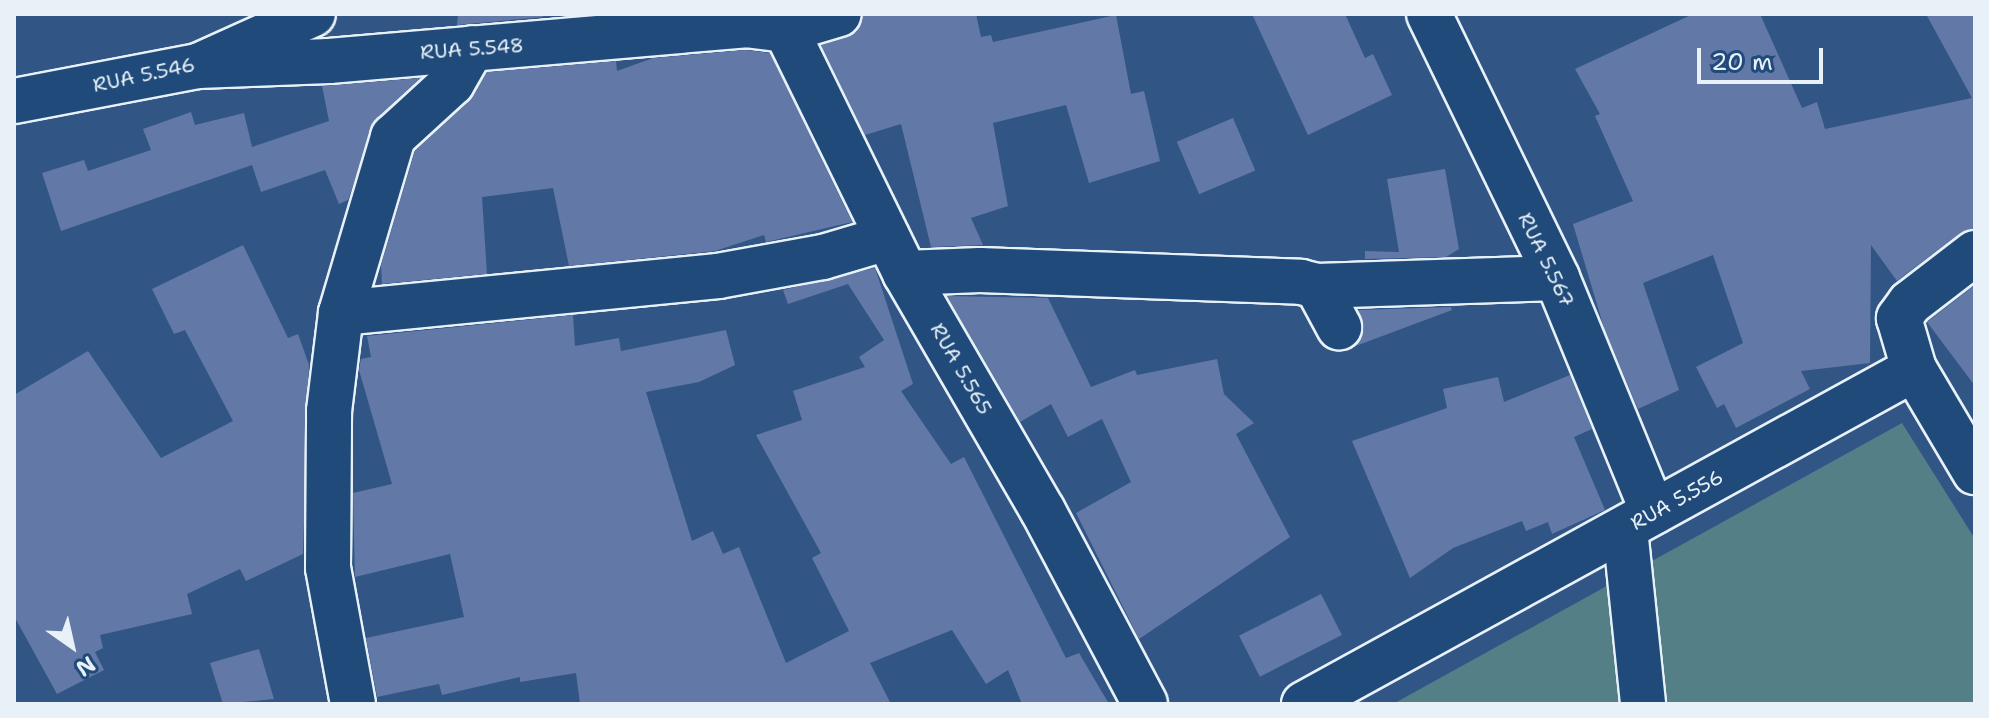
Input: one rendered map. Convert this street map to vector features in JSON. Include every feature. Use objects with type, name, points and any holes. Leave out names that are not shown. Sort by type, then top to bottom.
[{"type":"street","name":"RUA 5.546","points":[[14,101],[198,66],[313,14]]},
{"type":"street","name":"RUA 5.548","points":[[198,66],[472,48],[839,14]]},
{"type":"street","name":"RUA 5.567","points":[[1429,14],[1557,278],[1639,520],[1643,704]]},
{"type":"street","name":"RUA 5.565","points":[[757,23],[896,255],[1043,511],[1145,704]]},
{"type":"street","points":[[353,704],[328,568],[329,411],[341,313],[393,137],[452,83],[472,48]]},
{"type":"street","points":[[1975,253],[1910,303],[1899,318],[1914,369],[1975,472]]},
{"type":"street","points":[[341,313],[718,276],[823,257],[896,255],[980,270],[1317,286],[1557,278]]},
{"type":"street","points":[[1317,286],[1339,327]]},
{"type":"street","name":"RUA 5.556","points":[[1304,704],[1914,369]]},
{"type":"green space","points":[[1902,423],[1975,539],[1975,704],[1393,704]]},
{"type":"building","points":[[458,14],[542,14],[543,17],[457,25]]},
{"type":"building","points":[[863,14],[976,14],[981,37],[991,35],[993,42],[1116,15],[1131,94],[1144,91],[1160,161],[1089,183],[1066,105],[993,123],[1008,206],[971,218],[983,245],[931,247],[901,124],[865,135],[821,45],[857,32]]},
{"type":"building","points":[[1252,14],[1345,14],[1365,58],[1373,54],[1392,95],[1308,135]]},
{"type":"building","points":[[1693,14],[1760,14],[1802,108],[1817,102],[1825,129],[1972,98],[1926,14],[1975,14],[1975,229],[1960,233],[1897,281],[1871,245],[1870,363],[1801,371],[1810,389],[1736,428],[1724,404],[1717,408],[1696,367],[1743,343],[1713,255],[1643,283],[1679,390],[1638,409],[1604,328],[1573,224],[1633,201],[1595,116],[1600,114],[1575,69]]},
{"type":"building","points":[[745,50],[770,53],[852,222],[766,242],[764,235],[715,251],[569,266],[553,188],[482,197],[487,274],[382,284],[381,265],[415,151],[469,101],[487,72],[616,61],[617,71],[653,58]]},
{"type":"building","points":[[420,78],[376,119],[348,200],[339,204],[325,170],[261,192],[252,165],[61,231],[42,173],[84,160],[88,171],[151,150],[143,129],[191,112],[195,125],[244,113],[252,147],[329,121],[322,86]]},
{"type":"building","points":[[1233,118],[1255,170],[1199,194],[1177,142]]},
{"type":"building","points":[[1445,169],[1459,249],[1446,257],[1365,259],[1365,251],[1399,252],[1387,179]]},
{"type":"building","points":[[243,245],[288,338],[298,334],[309,365],[303,554],[246,581],[240,569],[187,594],[192,614],[100,635],[103,648],[95,652],[104,670],[57,694],[14,616],[14,395],[88,351],[161,458],[233,421],[185,330],[174,334],[152,289]]},
{"type":"building","points":[[875,268],[913,384],[901,391],[951,464],[964,457],[1066,658],[1079,653],[1109,704],[1022,704],[1008,670],[986,684],[952,630],[870,663],[891,704],[580,704],[576,673],[520,682],[520,677],[442,695],[439,684],[377,697],[366,638],[464,617],[450,554],[355,577],[353,493],[392,484],[359,370],[361,359],[371,357],[367,336],[573,315],[575,346],[619,338],[621,351],[726,330],[735,365],[699,382],[646,392],[692,541],[713,531],[723,554],[739,547],[786,663],[849,631],[812,558],[821,553],[756,435],[802,420],[793,391],[865,367],[859,357],[884,340],[848,284],[788,304],[783,290]]},
{"type":"building","points":[[1975,285],[1975,386],[1927,322]]},
{"type":"building","points":[[947,296],[1048,298],[1091,387],[1135,370],[1137,375],[1217,359],[1224,394],[1254,423],[1236,434],[1290,537],[1139,639],[1076,513],[1131,482],[1102,419],[1068,437],[1051,404],[1020,422]]},
{"type":"building","points":[[1451,307],[1452,310],[1353,347],[1364,329],[1358,310]]},
{"type":"building","points":[[1570,375],[1592,429],[1574,437],[1605,510],[1552,534],[1548,522],[1526,531],[1522,521],[1453,548],[1410,578],[1352,441],[1447,408],[1443,389],[1498,377],[1504,402]]},
{"type":"building","points":[[1321,594],[1342,635],[1260,677],[1239,636]]},
{"type":"building","points":[[259,649],[274,699],[223,704],[210,663]]}]
